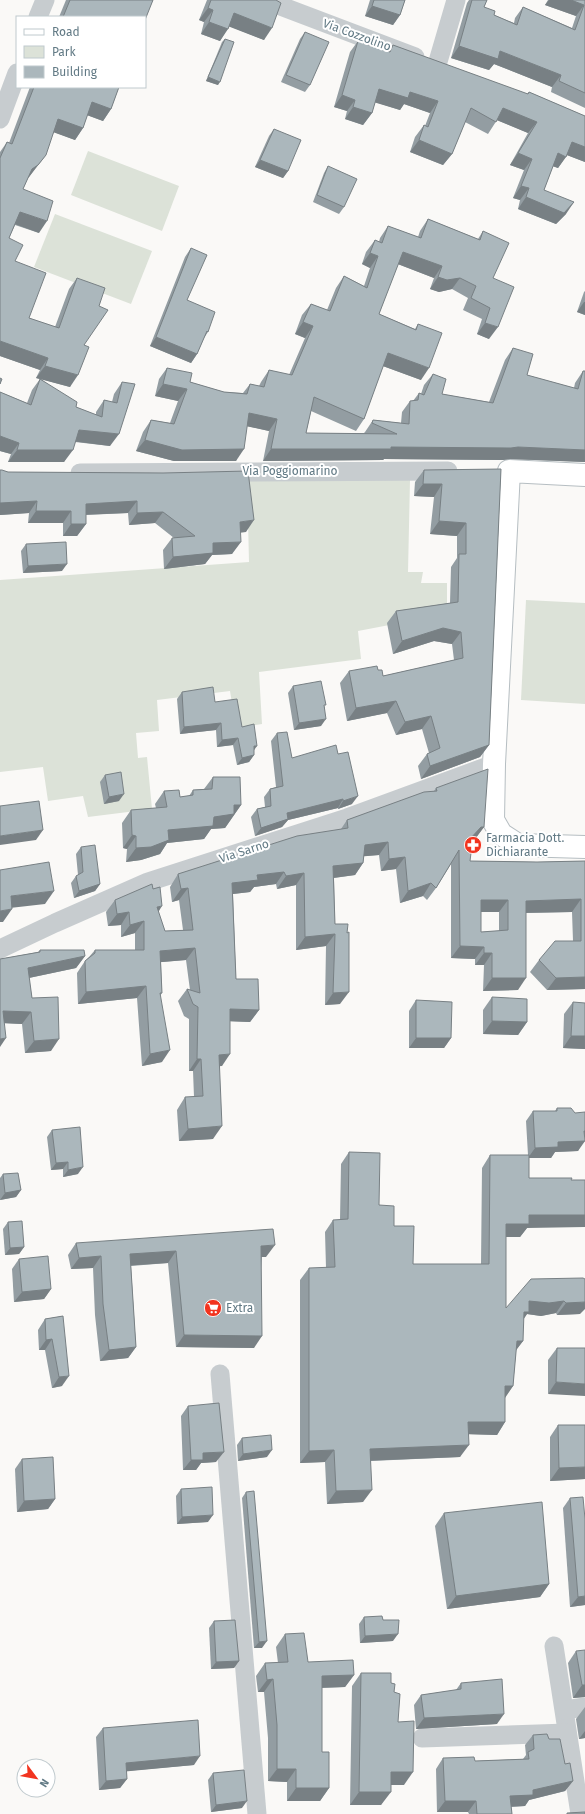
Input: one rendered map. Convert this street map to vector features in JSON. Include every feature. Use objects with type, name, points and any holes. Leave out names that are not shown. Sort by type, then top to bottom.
[{"type":"main road","points":[[585,476],[501,471],[493,820],[501,834],[518,845],[585,847]]},
{"type":"street","points":[[38,16],[45,0]]},
{"type":"street","name":"Via Cozzolino","points":[[265,0],[444,67],[456,0]]},
{"type":"street","points":[[0,119],[16,77]]},
{"type":"street","name":"Via Poggiomarino","points":[[61,473],[462,471]]},
{"type":"street","name":"Via Sarno","points":[[0,949],[148,882],[347,818],[494,764]]},
{"type":"street","points":[[220,1374],[257,1814]]},
{"type":"street","points":[[554,1646],[580,1814]]},
{"type":"street","points":[[565,1710],[585,1707]]},
{"type":"street","points":[[422,1738],[567,1733]]},
{"type":"green space","points":[[88,151],[179,186],[162,231],[71,195]]},
{"type":"green space","points":[[55,214],[152,251],[131,304],[34,267]]},
{"type":"green space","points":[[247,478],[410,480],[408,572],[423,572],[421,583],[447,583],[447,614],[358,631],[361,659],[259,672],[262,724],[236,728],[230,691],[157,700],[159,731],[136,733],[138,758],[147,757],[152,809],[88,817],[83,796],[48,801],[43,767],[0,772],[0,580],[249,562]]},
{"type":"green space","points":[[526,600],[585,603],[585,704],[521,700]]},
{"type":"building","points":[[70,0],[153,0],[146,18],[146,16],[63,16]]},
{"type":"building","points":[[211,0],[276,0],[281,3],[272,28],[234,13],[228,29],[209,22],[213,10],[208,8]]},
{"type":"building","points":[[374,0],[405,0],[400,15],[372,6]]},
{"type":"building","points":[[472,0],[487,0],[484,7],[495,11],[494,15],[517,25],[523,7],[575,30],[584,5],[571,0],[585,0],[585,93],[559,81],[561,75],[500,51],[498,59],[459,46]]},
{"type":"building","points":[[305,32],[329,42],[310,85],[286,75]]},
{"type":"building","points":[[225,39],[234,42],[220,82],[208,77]]},
{"type":"building","points":[[358,41],[390,52],[393,45],[528,94],[529,92],[585,116],[585,147],[572,142],[566,157],[558,153],[544,190],[574,202],[564,213],[526,197],[529,188],[521,186],[532,159],[518,153],[537,122],[503,108],[496,122],[471,108],[452,154],[419,140],[424,125],[428,127],[438,101],[410,92],[408,98],[379,89],[372,113],[353,107],[355,100],[342,95]]},
{"type":"building","points":[[34,88],[119,88],[111,109],[92,102],[83,128],[58,119],[46,155],[38,165],[32,169],[23,189],[53,201],[47,221],[20,212],[9,238],[23,245],[15,261],[46,273],[29,318],[59,328],[77,278],[105,288],[99,306],[108,310],[84,345],[89,347],[78,375],[45,366],[48,358],[0,341],[0,158],[7,142],[12,144]]},
{"type":"building","points":[[274,129],[301,140],[288,171],[260,160]]},
{"type":"building","points":[[328,166],[357,179],[344,207],[317,195]]},
{"type":"building","points":[[428,219],[480,240],[483,231],[509,243],[493,278],[514,287],[498,327],[485,323],[490,308],[471,298],[476,286],[460,278],[447,280],[438,277],[442,266],[403,252],[379,314],[416,330],[418,324],[442,333],[429,368],[388,353],[364,419],[314,397],[306,433],[397,434],[372,423],[373,420],[409,424],[410,401],[418,400],[419,393],[424,395],[433,374],[446,379],[442,394],[493,403],[513,348],[533,354],[527,375],[578,389],[583,371],[585,371],[585,450],[518,447],[271,449],[277,419],[249,413],[244,449],[182,450],[145,440],[151,420],[174,424],[187,389],[163,384],[167,368],[192,373],[190,382],[224,392],[247,394],[250,384],[264,387],[269,370],[292,375],[313,326],[303,322],[311,304],[330,311],[344,276],[367,288],[378,256],[370,253],[375,240],[382,243],[388,226],[421,238]]},
{"type":"building","points":[[191,248],[207,255],[187,300],[215,312],[208,332],[207,331],[197,354],[156,337]]},
{"type":"building","points":[[40,379],[77,402],[76,407],[102,417],[104,400],[117,403],[122,382],[135,384],[119,434],[79,430],[73,450],[17,450],[19,443],[0,436],[0,392],[31,405]]},
{"type":"building","points":[[501,469],[489,745],[430,766],[427,754],[440,748],[431,716],[405,722],[396,701],[356,708],[349,671],[377,666],[378,670],[382,670],[383,676],[463,658],[461,632],[443,628],[402,641],[396,611],[458,602],[459,554],[466,554],[466,523],[439,521],[442,484],[423,484],[424,470]]},
{"type":"building","points":[[0,470],[8,472],[163,473],[248,471],[254,520],[240,522],[241,542],[213,543],[213,553],[173,557],[172,538],[195,536],[163,512],[137,513],[137,501],[86,504],[86,524],[71,524],[71,511],[36,511],[37,501],[0,503]]},
{"type":"building","points":[[66,542],[67,564],[28,566],[26,544]]},
{"type":"building","points":[[321,681],[326,705],[324,705],[326,719],[299,723],[293,686]]},
{"type":"building","points":[[213,687],[215,702],[237,699],[242,727],[254,724],[257,746],[254,746],[254,755],[242,758],[238,738],[222,740],[221,723],[184,727],[182,692]]},
{"type":"building","points":[[287,732],[292,758],[336,745],[338,754],[348,752],[358,796],[343,801],[343,799],[287,813],[288,819],[261,828],[257,809],[271,806],[270,789],[283,786],[277,733]]},
{"type":"building","points":[[488,769],[484,827],[481,827],[469,840],[472,845],[470,861],[585,861],[585,977],[556,978],[539,960],[555,941],[581,941],[581,899],[526,901],[526,978],[492,978],[492,953],[484,953],[484,947],[460,946],[459,850],[436,888],[431,883],[408,891],[405,857],[389,859],[388,842],[365,845],[363,863],[333,866],[335,924],[348,924],[349,992],[333,993],[335,934],[305,937],[304,873],[286,876],[284,872],[257,875],[258,880],[232,883],[236,979],[258,979],[259,1010],[230,1009],[230,1054],[219,1055],[222,1126],[188,1129],[185,1097],[203,1096],[201,1059],[197,1059],[198,1007],[193,1004],[187,989],[200,993],[195,948],[160,951],[162,993],[160,993],[170,1050],[150,1054],[146,986],[86,992],[85,961],[95,953],[95,950],[144,950],[144,921],[130,925],[129,912],[117,914],[115,900],[152,884],[153,889],[160,887],[162,906],[157,907],[165,931],[193,930],[188,888],[181,889],[178,874],[297,836],[348,828],[347,820],[424,792],[437,791],[436,788]],"holes":[[[481,900],[508,900],[508,930],[481,932]]]},
{"type":"building","points":[[121,772],[124,794],[109,797],[105,775]]},
{"type":"building","points":[[213,777],[240,777],[241,805],[234,805],[234,814],[214,817],[213,826],[168,830],[169,840],[151,847],[136,848],[136,836],[132,835],[131,810],[167,807],[164,791],[179,790],[180,797],[193,795],[193,790],[212,789]]},
{"type":"building","points":[[39,801],[43,830],[0,836],[0,806]]},
{"type":"building","points":[[95,845],[100,884],[79,891],[76,876],[83,872],[81,847]]},
{"type":"building","points":[[49,862],[54,891],[11,896],[12,909],[0,911],[0,870]]},
{"type":"building","points":[[40,950],[84,950],[85,956],[28,968],[32,998],[58,997],[59,1039],[34,1041],[31,1012],[3,1011],[6,1038],[0,1039],[0,959],[40,952]]},
{"type":"building","points":[[492,997],[527,999],[527,1022],[492,1021]]},
{"type":"building","points":[[416,1000],[452,1002],[451,1038],[416,1038]]},
{"type":"building","points":[[573,1002],[585,1003],[585,1036],[571,1036]]},
{"type":"building","points":[[557,1108],[571,1108],[575,1113],[585,1112],[585,1141],[558,1142],[558,1147],[535,1148],[533,1111],[557,1111]]},
{"type":"building","points":[[80,1127],[83,1167],[68,1170],[68,1162],[56,1163],[52,1130]]},
{"type":"building","points":[[349,1152],[380,1153],[379,1205],[394,1206],[394,1226],[414,1226],[413,1264],[489,1264],[490,1155],[529,1155],[529,1178],[572,1178],[571,1180],[585,1180],[585,1215],[529,1215],[529,1224],[506,1224],[506,1308],[531,1279],[583,1278],[585,1279],[585,1302],[566,1303],[564,1301],[549,1303],[529,1301],[529,1312],[524,1312],[523,1341],[517,1341],[513,1386],[505,1386],[505,1422],[468,1422],[469,1445],[370,1449],[372,1490],[336,1491],[334,1450],[309,1451],[309,1268],[335,1267],[333,1220],[348,1219]]},
{"type":"building","points":[[18,1173],[21,1190],[5,1193],[3,1174]]},
{"type":"building","points":[[22,1221],[24,1247],[10,1248],[8,1222]]},
{"type":"building","points":[[273,1229],[275,1245],[261,1246],[262,1336],[184,1335],[176,1251],[130,1254],[136,1347],[109,1350],[103,1304],[101,1256],[79,1258],[76,1243]]},
{"type":"building","points":[[48,1256],[51,1289],[22,1292],[19,1259]]},
{"type":"building","points":[[63,1316],[69,1376],[59,1377],[52,1339],[46,1340],[45,1319]]},
{"type":"building","points":[[557,1348],[585,1348],[585,1384],[556,1382]]},
{"type":"building","points":[[219,1403],[224,1452],[203,1453],[203,1460],[191,1460],[188,1406]]},
{"type":"building","points":[[558,1425],[585,1425],[585,1467],[559,1468]]},
{"type":"building","points":[[271,1435],[272,1450],[243,1454],[242,1438]]},
{"type":"building","points":[[53,1457],[55,1499],[24,1501],[22,1459]]},
{"type":"building","points":[[212,1487],[213,1515],[182,1517],[181,1489]]},
{"type":"building","points":[[254,1491],[267,1641],[259,1642],[246,1492]]},
{"type":"building","points":[[583,1497],[585,1519],[585,1596],[578,1597],[570,1498]]},
{"type":"building","points":[[542,1502],[549,1584],[456,1596],[444,1513]]},
{"type":"building","points":[[382,1616],[383,1620],[399,1620],[398,1634],[365,1636],[364,1617]]},
{"type":"building","points":[[235,1620],[239,1661],[216,1662],[214,1621]]},
{"type":"building","points":[[304,1633],[308,1662],[353,1660],[354,1675],[322,1676],[322,1752],[329,1752],[329,1788],[296,1788],[296,1769],[277,1769],[277,1725],[273,1679],[267,1680],[265,1663],[288,1662],[285,1634]]},
{"type":"building","points":[[585,1650],[585,1685],[582,1685],[576,1651]]},
{"type":"building","points":[[361,1673],[391,1673],[391,1683],[395,1684],[394,1692],[400,1694],[398,1722],[414,1721],[413,1772],[391,1772],[391,1792],[359,1792]]},
{"type":"building","points":[[502,1679],[504,1714],[424,1718],[421,1695],[461,1689],[461,1683]]},
{"type":"building","points":[[198,1720],[200,1756],[126,1763],[127,1779],[106,1781],[103,1728]]},
{"type":"building","points":[[547,1734],[549,1739],[560,1739],[565,1764],[570,1763],[573,1781],[533,1790],[533,1795],[510,1796],[512,1814],[477,1814],[476,1801],[445,1801],[443,1758],[474,1757],[475,1761],[529,1759],[528,1752],[534,1749],[533,1735]]},
{"type":"building","points":[[244,1770],[247,1801],[216,1805],[213,1773]]},
{"type":"building","points":[[585,1812],[585,1814],[567,1814],[567,1813]]},
{"type":"place","name":"Farmacia Dott. Dichiarante","points":[[473,845]]},
{"type":"place","name":"Extra","points":[[213,1308]]}]
